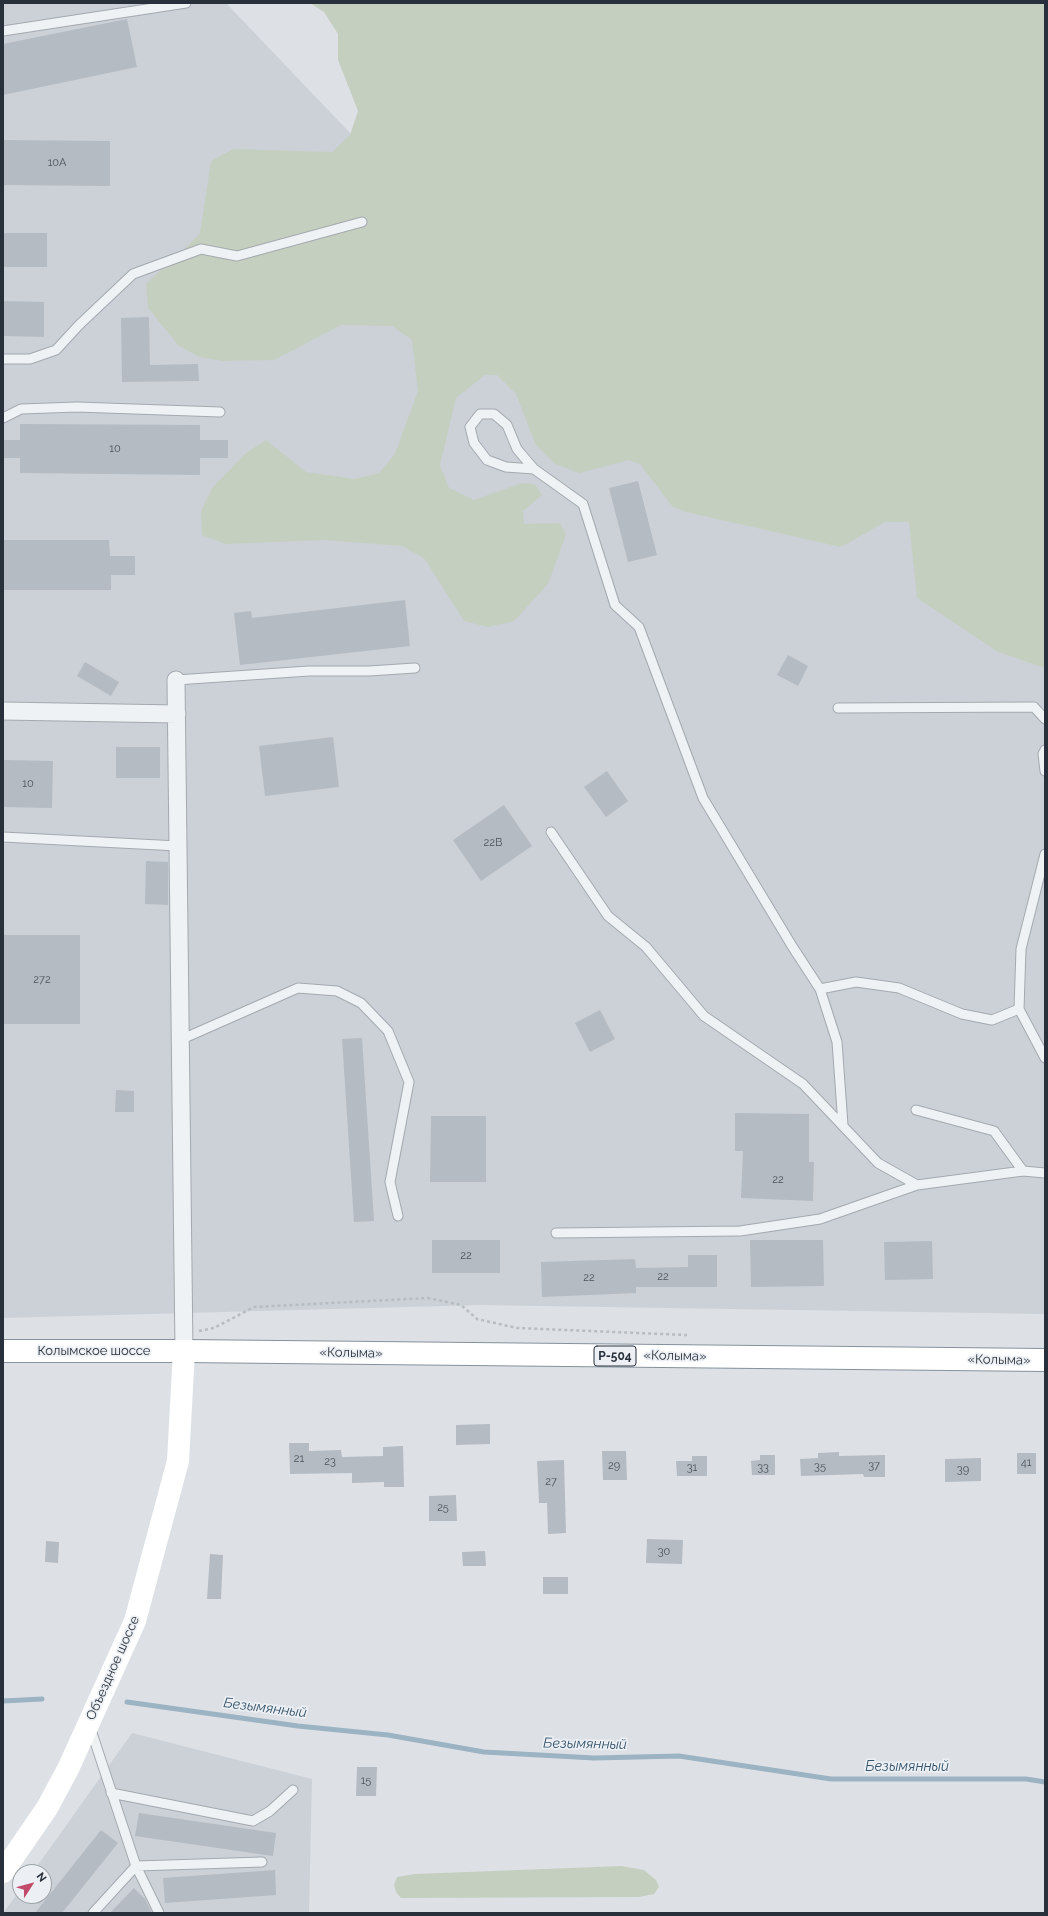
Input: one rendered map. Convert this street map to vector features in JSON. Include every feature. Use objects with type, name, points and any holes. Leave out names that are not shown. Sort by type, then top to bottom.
[{"type":"main road","name":"Колымское шоссе","points":[[3,1351],[184,1342]]},
{"type":"main road","name":"«Колыма»","points":[[184,1342],[1045,1360]]},
{"type":"main road","name":"Объездное шоссе","points":[[3,1872],[47,1808],[68,1769],[135,1621],[178,1461],[184,1342]]},
{"type":"street","points":[[176,680],[184,1342]]},
{"type":"street","points":[[3,711],[177,714]]},
{"type":"lane","points":[[3,31],[186,3]]},
{"type":"lane","points":[[3,359],[30,359],[56,350],[79,324],[133,274],[201,249],[237,256],[362,222]]},
{"type":"lane","points":[[3,418],[21,409],[77,407],[220,412]]},
{"type":"lane","points":[[534,469],[506,467],[488,460],[474,443],[470,428],[480,414],[494,414],[507,425],[517,449],[534,469],[583,504],[614,605],[639,627],[703,798],[792,946],[820,989],[837,1042],[842,1125]]},
{"type":"lane","points":[[176,680],[309,672],[369,671],[415,668]]},
{"type":"lane","points":[[838,708],[1034,707],[1045,719]]},
{"type":"lane","points":[[1045,750],[1043,754],[1045,771]]},
{"type":"lane","points":[[551,832],[608,916],[646,947],[704,1016],[803,1084],[878,1162],[917,1185]]},
{"type":"lane","points":[[3,837],[178,846]]},
{"type":"lane","points":[[1045,854],[1021,949],[1019,1009],[1045,1058]]},
{"type":"lane","points":[[820,989],[856,982],[899,988],[962,1014],[992,1020],[1019,1009]]},
{"type":"lane","points":[[180,1040],[298,988],[337,991],[361,1003],[388,1031],[409,1082],[390,1182],[398,1216]]},
{"type":"lane","points":[[916,1110],[994,1131],[1023,1171]]},
{"type":"lane","points":[[556,1233],[740,1231],[820,1219],[917,1185],[1023,1171],[1045,1172]]},
{"type":"lane","points":[[89,1724],[136,1866],[159,1913]]},
{"type":"lane","points":[[111,1793],[253,1821],[270,1811],[293,1790]]},
{"type":"lane","points":[[93,1913],[136,1866],[262,1862]]},
{"type":"path","points":[[184,1342],[214,1328],[254,1306],[428,1298],[461,1305],[476,1319],[517,1328],[689,1336]]},
{"type":"shaded area","points":[[3,3],[226,3],[413,199],[1045,491],[1045,1314],[480,1305],[3,1318]]},
{"type":"shaded area","points":[[132,1733],[312,1779],[309,1913],[3,1913],[12,1901],[12,1904],[52,1904],[52,1864],[39,1864]]},
{"type":"green space","points":[[310,3],[1045,3],[1045,668],[998,652],[917,598],[909,522],[885,522],[841,547],[686,512],[672,506],[640,464],[629,460],[579,473],[555,464],[536,445],[516,394],[497,375],[485,375],[456,398],[440,465],[449,488],[474,500],[522,483],[535,484],[542,495],[523,511],[524,524],[560,523],[566,535],[548,584],[514,621],[488,627],[464,621],[424,558],[402,546],[325,540],[225,544],[202,535],[201,511],[212,488],[246,453],[266,440],[306,472],[355,479],[379,473],[395,454],[418,391],[412,340],[392,326],[341,325],[274,360],[224,361],[199,357],[178,345],[148,308],[146,284],[200,234],[211,161],[233,149],[332,152],[350,135],[358,111],[338,60],[338,34],[324,12]]},
{"type":"green space","points":[[621,1866],[644,1870],[656,1880],[659,1887],[654,1894],[639,1897],[401,1898],[396,1892],[394,1885],[397,1877],[415,1874]]},
{"type":"building","points":[[127,19],[137,67],[3,95],[3,44]]},
{"type":"building","points":[[3,140],[110,141],[110,186],[3,185]]},
{"type":"building","points":[[3,233],[47,233],[47,267],[3,267]]},
{"type":"building","points":[[3,301],[44,302],[44,337],[3,336]]},
{"type":"building","points":[[149,317],[150,365],[198,364],[199,381],[122,382],[121,318]]},
{"type":"building","points":[[20,424],[200,425],[200,440],[228,440],[228,458],[200,458],[200,475],[20,473],[20,458],[3,458],[3,440],[20,440]]},
{"type":"building","points":[[638,481],[657,555],[628,562],[609,488]]},
{"type":"building","points":[[3,540],[109,540],[110,556],[135,556],[135,575],[111,575],[111,590],[3,590]]},
{"type":"building","points":[[405,600],[410,646],[240,665],[234,613],[251,611],[252,618]]},
{"type":"building","points":[[788,655],[808,666],[798,686],[777,675]]},
{"type":"building","points":[[85,662],[119,682],[111,696],[77,676]]},
{"type":"building","points":[[333,737],[339,787],[265,796],[259,746]]},
{"type":"building","points":[[116,747],[160,747],[160,778],[116,778]]},
{"type":"building","points":[[3,760],[53,761],[52,808],[3,807]]},
{"type":"building","points":[[607,771],[628,801],[606,817],[584,787]]},
{"type":"building","points":[[504,805],[532,846],[481,881],[453,840]]},
{"type":"building","points":[[146,861],[168,862],[168,905],[145,904]]},
{"type":"building","points":[[3,935],[80,935],[80,1024],[3,1024]]},
{"type":"building","points":[[600,1010],[615,1039],[590,1052],[575,1023]]},
{"type":"building","points":[[362,1038],[374,1221],[354,1222],[342,1039]]},
{"type":"building","points":[[116,1090],[134,1091],[134,1112],[115,1112]]},
{"type":"building","points":[[735,1113],[809,1114],[809,1162],[814,1162],[813,1201],[741,1198],[743,1151],[735,1151]]},
{"type":"building","points":[[431,1116],[486,1116],[486,1182],[430,1182]]},
{"type":"building","points":[[432,1240],[500,1240],[500,1273],[432,1273]]},
{"type":"building","points":[[750,1240],[823,1240],[824,1286],[751,1287]]},
{"type":"building","points":[[932,1241],[933,1279],[885,1280],[884,1242]]},
{"type":"building","points":[[688,1255],[717,1255],[717,1287],[636,1287],[636,1293],[542,1297],[541,1262],[635,1259],[636,1268],[688,1267]]},
{"type":"building","points":[[490,1424],[490,1444],[456,1445],[456,1425]]},
{"type":"building","points":[[289,1443],[309,1443],[309,1451],[341,1450],[342,1457],[383,1456],[383,1447],[403,1446],[404,1487],[384,1487],[384,1482],[352,1483],[352,1473],[290,1474]]},
{"type":"building","points":[[602,1451],[626,1451],[627,1480],[603,1480]]},
{"type":"building","points":[[839,1452],[839,1456],[885,1455],[885,1477],[864,1477],[863,1474],[801,1476],[800,1459],[818,1458],[818,1453]]},
{"type":"building","points":[[1017,1453],[1036,1453],[1036,1474],[1017,1474]]},
{"type":"building","points":[[760,1455],[775,1455],[775,1475],[752,1475],[751,1461],[760,1460]]},
{"type":"building","points":[[692,1456],[707,1456],[707,1476],[677,1476],[676,1461],[692,1461]]},
{"type":"building","points":[[981,1458],[981,1481],[945,1482],[945,1459]]},
{"type":"building","points":[[564,1460],[566,1533],[548,1534],[547,1503],[539,1503],[537,1461]]},
{"type":"building","points":[[456,1495],[457,1521],[429,1521],[429,1496]]},
{"type":"building","points":[[647,1539],[683,1540],[682,1564],[646,1563]]},
{"type":"building","points":[[46,1541],[59,1542],[58,1563],[45,1562]]},
{"type":"building","points":[[485,1551],[486,1566],[463,1566],[462,1552]]},
{"type":"building","points":[[210,1554],[223,1555],[221,1599],[207,1599]]},
{"type":"building","points":[[543,1577],[568,1577],[568,1594],[543,1594]]},
{"type":"building","points":[[357,1767],[377,1767],[376,1796],[356,1796]]},
{"type":"building","points":[[139,1813],[276,1833],[273,1856],[135,1836]]},
{"type":"building","points":[[101,1830],[118,1843],[62,1913],[35,1913],[42,1904],[52,1904],[52,1892]]},
{"type":"building","points":[[275,1870],[276,1895],[165,1903],[163,1878]]},
{"type":"building","points":[[134,1888],[145,1899],[152,1913],[110,1913]]},
{"type":"waterway","name":"Безымянный","points":[[3,1701],[42,1699]]},
{"type":"waterway","name":"Безымянный","points":[[127,1702],[298,1726],[388,1735],[484,1752],[594,1758],[679,1756],[831,1779],[1026,1779],[1045,1782]]}]
